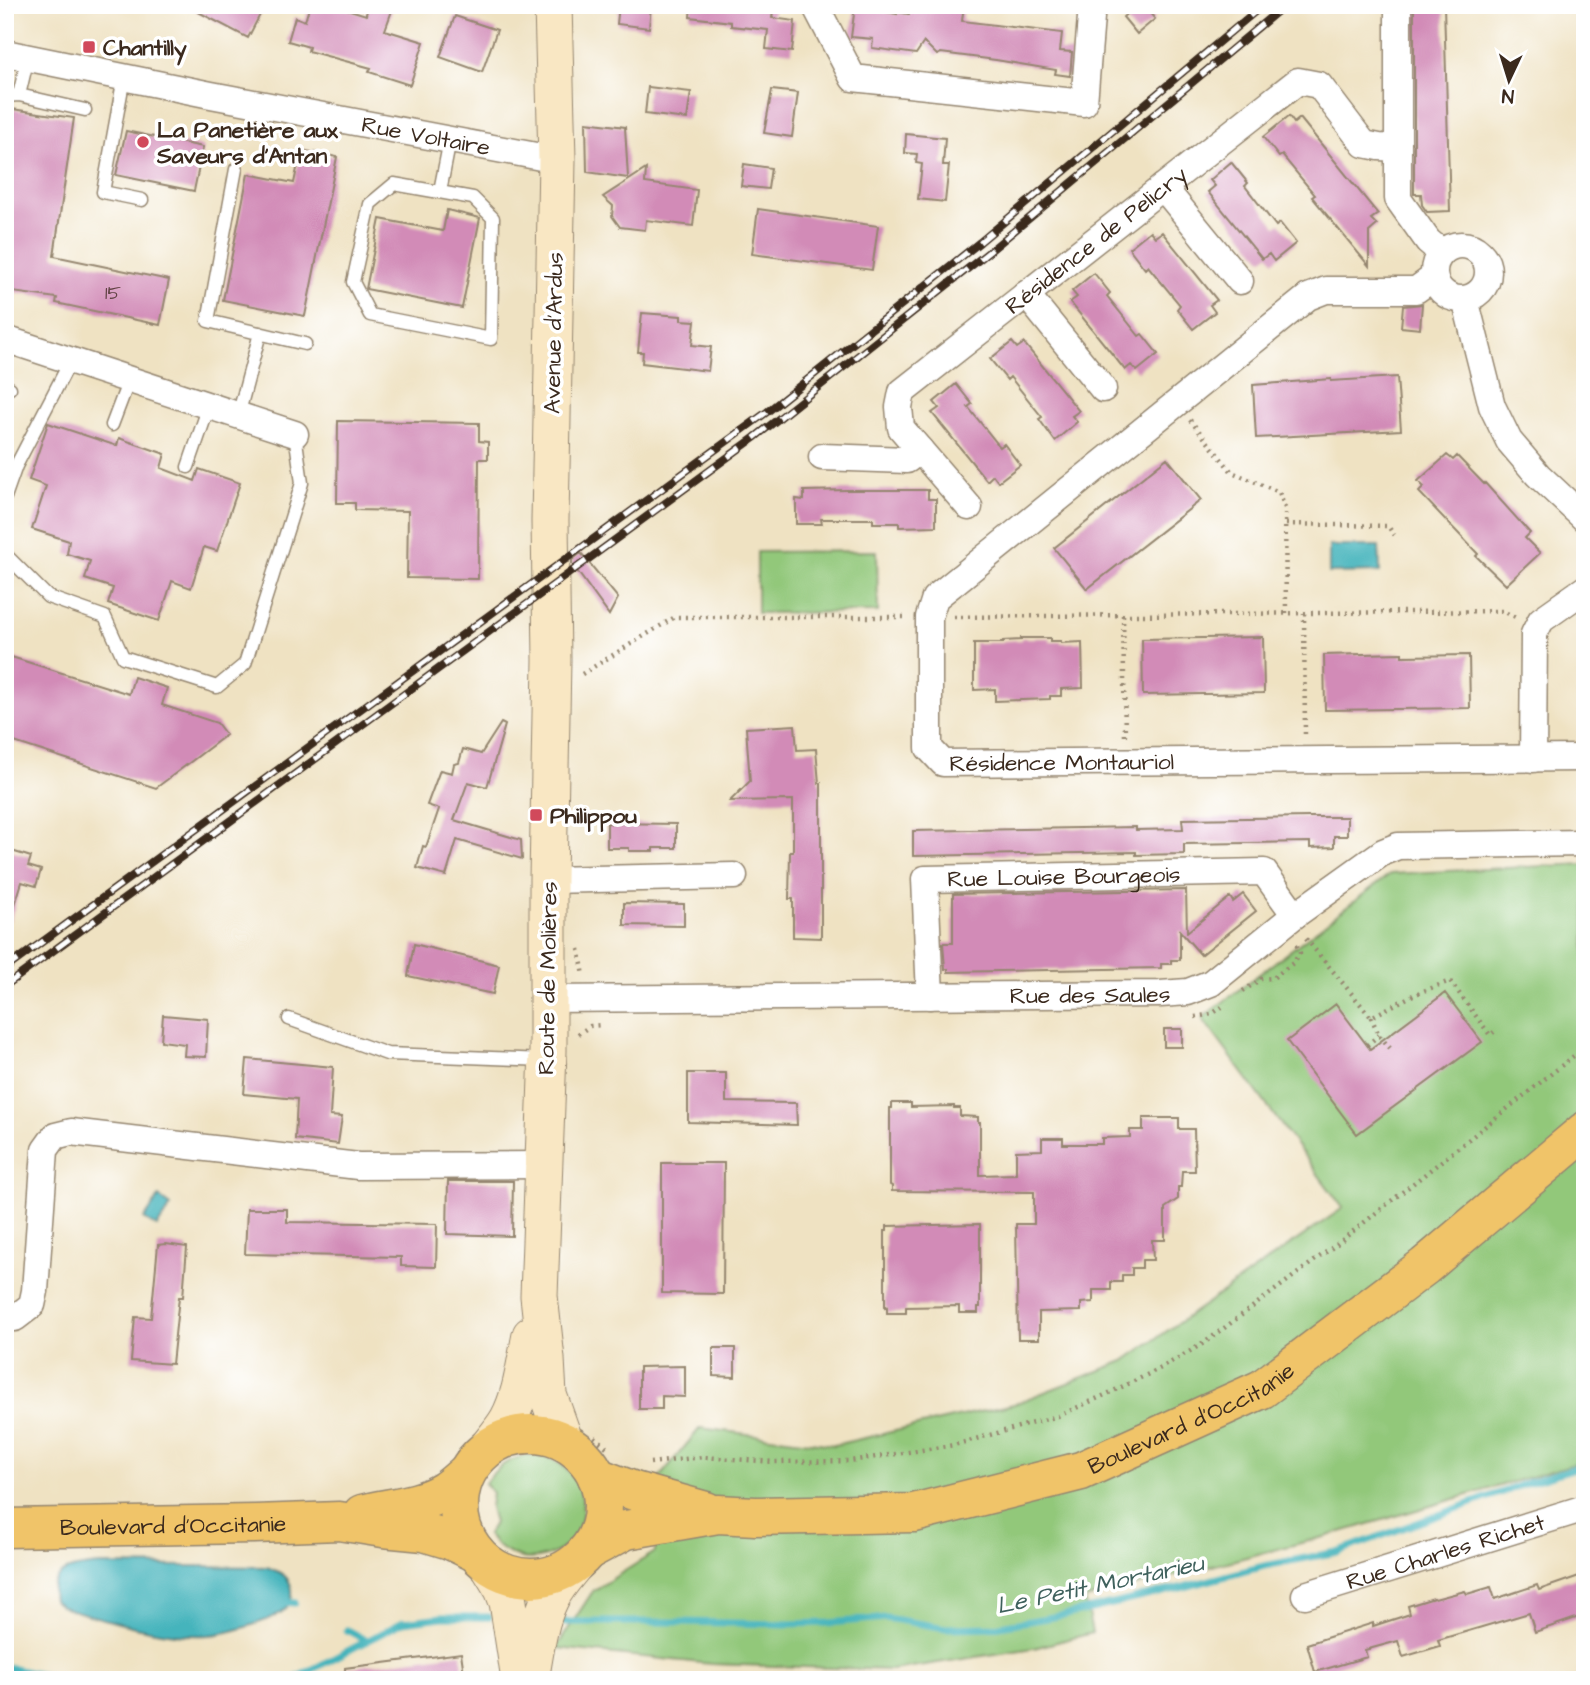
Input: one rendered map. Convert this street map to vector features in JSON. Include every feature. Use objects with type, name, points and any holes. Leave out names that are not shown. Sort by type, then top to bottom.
[{"type":"main road","name":"Avenue d'Ardus","points":[[551,675],[550,521],[557,160],[553,5]]},
{"type":"main road","name":"Route de Molières","points":[[551,675],[547,1060],[539,1296],[548,1395],[565,1443]]},
{"type":"main road","name":"Boulevard d'Occitanie","points":[[597,1477],[634,1491],[718,1514],[755,1516],[914,1513],[1081,1471],[1262,1390],[1425,1266],[1585,1132]]},
{"type":"main road","name":"Route de Molières","points":[[477,1460],[507,1422],[514,1408],[539,1296]]},
{"type":"main road","points":[[520,1680],[508,1602],[503,1589],[466,1538],[458,1506],[460,1489],[477,1460],[503,1439],[535,1434],[565,1443],[589,1463],[602,1492],[603,1508],[596,1538],[548,1601],[530,1680]]},
{"type":"main road","name":"Boulevard d'Occitanie","points":[[340,1521],[433,1497],[446,1490],[477,1460]]},
{"type":"main road","name":"Boulevard d'Occitanie","points":[[581,1557],[626,1530],[718,1514]]},
{"type":"main road","name":"Boulevard d'Occitanie","points":[[5,1528],[340,1521],[424,1532],[450,1539],[481,1558]]},
{"type":"main road","points":[[481,1558],[500,1572],[531,1578],[562,1571],[581,1557]]},
{"type":"street","points":[[815,5],[853,78],[1084,103],[1092,5]]},
{"type":"street","points":[[1398,5],[1398,199],[1428,240],[1441,252]]},
{"type":"street","name":"Rue Voltaire","points":[[17,55],[557,160]]},
{"type":"street","name":"Résidence de Pelicry","points":[[969,507],[901,428],[899,407],[902,392],[1298,81],[1320,85],[1364,144],[1398,148]]},
{"type":"street","points":[[1163,187],[1240,281]]},
{"type":"street","points":[[1453,245],[1474,247],[1486,260],[1488,278],[1484,287],[1465,299],[1455,299],[1439,289],[1434,277],[1434,267],[1441,252],[1453,245]]},
{"type":"street","points":[[929,617],[935,598],[1308,297],[1326,290],[1416,290],[1434,277]]},
{"type":"street","points":[[1026,294],[1103,389]]},
{"type":"street","points":[[1465,299],[1492,407],[1509,441],[1538,475],[1585,519]]},
{"type":"street","points":[[5,339],[295,434]]},
{"type":"street","points":[[822,457],[906,460],[920,450]]},
{"type":"street","points":[[1533,758],[1534,634],[1541,620],[1585,589]]},
{"type":"street","name":"Résidence Montauriol","points":[[929,617],[929,748],[943,763],[1585,758]]},
{"type":"street","name":"Rue des Saules","points":[[548,999],[1188,992],[1211,983],[1301,927],[1383,852],[1398,846],[1585,843]]},
{"type":"street","name":"Rue Louise Bourgeois","points":[[929,996],[925,879],[1264,872],[1301,927]]},
{"type":"street","points":[[548,880],[734,876]]},
{"type":"street","points":[[5,1316],[15,1318],[32,1305],[45,1150],[55,1136],[71,1132],[358,1166],[543,1165]]},
{"type":"street","name":"Rue Charles Richet","points":[[1305,1595],[1585,1508]]},
{"type":"lane","points":[[17,55],[19,95]]},
{"type":"lane","points":[[124,77],[103,192],[142,200]]},
{"type":"lane","points":[[5,96],[19,95],[85,110]]},
{"type":"lane","points":[[440,191],[450,140]]},
{"type":"lane","points":[[236,169],[208,321],[305,344]]},
{"type":"lane","points":[[394,184],[440,191],[473,198],[493,218],[491,339],[370,315],[352,282],[370,204],[394,184]]},
{"type":"lane","points":[[238,416],[260,333]]},
{"type":"lane","points":[[5,497],[16,466],[71,360]]},
{"type":"lane","points":[[112,425],[129,380]]},
{"type":"lane","points":[[188,467],[208,406]]},
{"type":"lane","points":[[5,554],[48,597],[105,617],[123,657],[217,687],[245,664],[302,483],[295,434]]},
{"type":"lane","points":[[289,1019],[387,1054],[547,1060]]},
{"type":"path","points":[[1177,403],[1232,472],[1279,492],[1285,508],[1286,524],[1286,614]]},
{"type":"path","points":[[1286,524],[1388,526],[1394,535]]},
{"type":"path","points":[[551,675],[588,671],[675,617],[1502,611],[1538,627]]},
{"type":"path","points":[[1304,613],[1306,760]]},
{"type":"path","points":[[1123,615],[1126,761]]},
{"type":"path","points":[[1301,927],[1371,1017],[1379,1035],[1390,1048]]},
{"type":"path","points":[[1371,1017],[1415,994],[1450,981],[1490,1035],[1494,1032]]},
{"type":"path","points":[[1367,1045],[1379,1035]]},
{"type":"path","points":[[642,1464],[703,1457],[775,1462],[850,1461],[954,1445],[1058,1416],[1161,1368],[1204,1343],[1337,1244],[1585,1047]]},
{"type":"green space","points":[[877,551],[878,612],[757,613],[757,552]]},
{"type":"green space","points":[[1585,864],[1585,1461],[1324,1537],[1085,1599],[1092,1633],[1034,1648],[892,1670],[711,1664],[556,1648],[593,1591],[655,1552],[659,1478],[700,1428],[834,1445],[1014,1404],[1124,1361],[1343,1208],[1202,1018],[1390,874]]},
{"type":"green space","points":[[529,1455],[552,1459],[571,1474],[580,1492],[583,1511],[572,1539],[556,1552],[537,1558],[517,1557],[496,1545],[487,1535],[494,1523],[490,1507],[492,1493],[485,1483],[504,1464]]},
{"type":"water","points":[[1329,546],[1379,546],[1380,572],[1329,573]]},
{"type":"water","points":[[159,1197],[171,1206],[157,1227],[144,1219]]},
{"type":"water","points":[[101,1565],[267,1567],[287,1579],[292,1595],[284,1610],[270,1618],[237,1630],[209,1635],[175,1634],[140,1628],[72,1610],[53,1600],[52,1589],[59,1575],[74,1569]]},
{"type":"building","points":[[185,5],[265,5],[248,38]]},
{"type":"building","points":[[310,5],[334,5],[366,15],[368,5],[394,5],[385,30],[424,42],[410,85],[369,72],[371,68],[308,51],[309,47],[288,41],[295,17],[305,21]]},
{"type":"building","points":[[619,5],[651,5],[649,28],[617,24]]},
{"type":"building","points":[[691,5],[774,5],[772,18],[795,21],[792,52],[766,49],[768,30],[731,26],[731,22],[690,17]]},
{"type":"building","points":[[933,5],[964,5],[962,21],[1062,33],[1060,51],[1072,52],[1070,76],[1055,74],[1056,70],[996,60],[941,53],[937,55],[924,42],[916,54],[872,48],[873,39],[851,37],[855,6],[909,14],[910,8],[932,12]]},
{"type":"building","points":[[1136,5],[1143,5],[1155,19],[1137,34],[1123,17]]},
{"type":"building","points":[[1414,5],[1444,5],[1450,211],[1427,212],[1422,205],[1421,194],[1414,194]]},
{"type":"building","points":[[455,16],[497,30],[482,72],[440,57]]},
{"type":"building","points":[[648,87],[691,92],[687,119],[645,114]]},
{"type":"building","points":[[772,90],[798,93],[792,137],[764,133]]},
{"type":"building","points":[[5,108],[74,118],[54,256],[169,280],[160,325],[56,303],[57,298],[5,291]]},
{"type":"building","points":[[1289,116],[1294,123],[1300,118],[1378,214],[1371,219],[1377,225],[1369,232],[1369,266],[1312,197],[1315,195],[1282,155],[1279,157],[1263,137]]},
{"type":"building","points":[[586,122],[625,127],[628,178],[587,172]]},
{"type":"building","points":[[126,131],[203,147],[194,191],[116,175]]},
{"type":"building","points":[[906,134],[945,138],[943,165],[949,165],[945,202],[918,199],[922,164],[916,163],[917,154],[905,153]]},
{"type":"building","points":[[301,150],[337,157],[305,316],[223,300],[248,174],[294,183]]},
{"type":"building","points":[[1231,162],[1248,183],[1245,186],[1276,226],[1280,223],[1296,243],[1274,261],[1269,254],[1262,259],[1208,192],[1215,186],[1210,180]]},
{"type":"building","points":[[744,164],[771,168],[768,189],[741,186]]},
{"type":"building","points":[[646,169],[645,183],[697,190],[693,226],[646,220],[645,230],[620,227],[612,216],[613,206],[603,197]]},
{"type":"building","points":[[758,209],[878,226],[872,270],[752,254]]},
{"type":"building","points":[[447,210],[480,218],[462,308],[366,289],[380,219],[443,231]]},
{"type":"building","points":[[1150,231],[1155,237],[1162,232],[1217,300],[1210,305],[1215,312],[1193,329],[1177,309],[1180,305],[1148,266],[1145,269],[1129,248]]},
{"type":"building","points":[[1094,273],[1110,293],[1107,296],[1139,336],[1142,334],[1158,354],[1137,371],[1131,365],[1125,370],[1070,302],[1077,297],[1072,291]]},
{"type":"building","points":[[1422,304],[1420,329],[1401,327],[1403,306]]},
{"type":"building","points":[[642,313],[681,316],[681,320],[695,321],[692,345],[711,347],[708,371],[642,363],[643,352],[638,352]]},
{"type":"building","points":[[1012,342],[1017,348],[1024,343],[1079,411],[1072,416],[1077,422],[1055,441],[1039,419],[1042,417],[1010,377],[1007,380],[990,359]]},
{"type":"building","points":[[1397,377],[1401,430],[1256,438],[1253,385]]},
{"type":"building","points":[[956,384],[972,404],[968,407],[1000,447],[1004,444],[1020,465],[998,482],[993,475],[987,481],[932,413],[939,408],[934,402]]},
{"type":"building","points":[[338,421],[479,423],[479,441],[488,442],[488,459],[479,459],[478,579],[407,578],[408,511],[355,510],[355,503],[337,503]]},
{"type":"building","points":[[48,423],[117,446],[119,438],[165,454],[161,468],[195,481],[199,469],[240,483],[217,551],[204,547],[191,588],[172,581],[159,621],[108,604],[113,588],[85,579],[90,561],[67,554],[69,541],[32,529],[46,486],[29,480]]},
{"type":"building","points":[[1447,455],[1453,460],[1457,456],[1485,483],[1530,533],[1525,538],[1540,553],[1506,585],[1419,492],[1424,487],[1418,481]]},
{"type":"building","points":[[1167,458],[1201,500],[1087,589],[1054,548]]},
{"type":"building","points":[[928,490],[928,499],[936,499],[936,526],[899,527],[899,523],[873,523],[873,519],[821,519],[822,524],[796,524],[796,499],[804,500],[804,491]]},
{"type":"building","points":[[581,553],[618,598],[609,615],[572,564],[572,560]]},
{"type":"building","points":[[1263,637],[1264,693],[1143,695],[1142,639]]},
{"type":"building","points":[[1021,638],[1050,638],[1050,641],[1061,643],[1082,642],[1083,688],[1061,689],[1061,696],[1050,696],[1050,699],[995,701],[995,689],[974,690],[974,643],[1003,643]]},
{"type":"building","points":[[1402,653],[1402,656],[1469,655],[1470,708],[1325,710],[1324,655]]},
{"type":"building","points":[[5,655],[129,694],[134,677],[167,688],[162,705],[217,723],[226,735],[156,788],[5,739]]},
{"type":"building","points":[[501,723],[505,725],[487,787],[468,782],[454,820],[521,840],[522,859],[457,840],[446,876],[417,868],[439,809],[427,805],[440,770],[452,773],[454,764],[459,763],[463,749],[481,754]]},
{"type":"building","points":[[795,725],[797,750],[816,749],[821,783],[821,938],[793,937],[793,899],[789,899],[793,800],[730,801],[750,781],[746,728]]},
{"type":"building","points":[[1347,817],[1347,836],[1334,836],[1334,847],[1310,848],[1310,842],[1184,844],[1184,854],[1136,855],[1136,852],[913,856],[913,831],[1136,827],[1136,830],[1183,829],[1182,819]]},
{"type":"building","points":[[607,823],[676,824],[676,848],[629,851],[629,848],[607,848]]},
{"type":"building","points":[[5,849],[31,857],[28,866],[41,870],[36,886],[22,882],[10,921],[5,920]]},
{"type":"building","points":[[1186,890],[1187,932],[1230,897],[1233,902],[1243,894],[1256,911],[1201,955],[1180,931],[1180,960],[1161,964],[1161,968],[948,972],[948,969],[945,969],[943,943],[953,943],[953,894]]},
{"type":"building","points":[[624,903],[684,904],[684,926],[624,925]]},
{"type":"building","points":[[414,944],[499,965],[493,994],[408,976]]},
{"type":"building","points":[[1445,993],[1482,1042],[1357,1134],[1287,1041],[1336,1004],[1370,1049]]},
{"type":"building","points":[[163,1015],[208,1019],[206,1057],[184,1056],[185,1044],[161,1041]]},
{"type":"building","points":[[1164,1029],[1182,1029],[1182,1047],[1164,1047]]},
{"type":"building","points":[[247,1059],[333,1067],[330,1116],[342,1117],[338,1144],[295,1139],[297,1099],[244,1094]]},
{"type":"building","points":[[688,1073],[726,1073],[726,1102],[796,1103],[797,1125],[688,1122]]},
{"type":"building","points":[[892,1103],[911,1103],[911,1107],[954,1106],[960,1108],[960,1116],[978,1117],[980,1175],[1016,1174],[1016,1151],[1042,1150],[1042,1138],[1063,1138],[1063,1144],[1102,1144],[1102,1138],[1130,1137],[1130,1130],[1143,1130],[1143,1118],[1179,1118],[1179,1129],[1194,1129],[1195,1171],[1182,1171],[1178,1199],[1165,1208],[1165,1240],[1152,1240],[1153,1260],[1142,1260],[1142,1268],[1132,1268],[1132,1275],[1122,1275],[1122,1282],[1111,1282],[1111,1290],[1093,1290],[1093,1302],[1081,1303],[1081,1311],[1039,1312],[1039,1339],[1018,1339],[1016,1224],[1034,1224],[1034,1192],[892,1191]]},
{"type":"building","points":[[662,1163],[724,1163],[723,1294],[662,1293]]},
{"type":"building","points":[[448,1181],[513,1181],[512,1236],[447,1234]]},
{"type":"building","points":[[247,1209],[287,1209],[287,1222],[437,1224],[436,1267],[401,1266],[401,1257],[245,1254]]},
{"type":"building","points":[[980,1224],[978,1313],[959,1313],[959,1306],[906,1307],[906,1313],[887,1313],[887,1226]]},
{"type":"building","points":[[158,1245],[187,1247],[183,1297],[179,1297],[172,1364],[131,1361],[135,1317],[151,1318]]},
{"type":"building","points":[[713,1348],[735,1348],[735,1377],[713,1376]]},
{"type":"building","points":[[685,1366],[685,1397],[662,1396],[662,1409],[639,1409],[639,1367]]},
{"type":"building","points":[[1585,1574],[1585,1615],[1535,1632],[1529,1613],[1438,1640],[1440,1646],[1403,1657],[1398,1641],[1365,1650],[1367,1657],[1315,1672],[1307,1644],[1410,1614],[1408,1606],[1491,1587],[1495,1599],[1537,1585],[1539,1590]]},
{"type":"building","points":[[461,1653],[465,1680],[345,1680],[345,1668]]},
{"type":"waterway","name":"Le Petit Mortarieu","points":[[564,1622],[786,1624],[886,1618],[946,1628],[994,1627],[1070,1614],[1264,1566],[1337,1552],[1533,1481],[1585,1465]]},
{"type":"waterway","points":[[282,1602],[295,1603]]},
{"type":"waterway","name":"Le Petit Mortarieu","points":[[292,1680],[403,1622],[442,1617],[489,1617]]},
{"type":"waterway","points":[[347,1630],[367,1641]]},
{"type":"waterway","name":"Le Petit Mortarieu","points":[[5,1667],[64,1680]]},
{"type":"railway","points":[[5,969],[767,412],[980,242],[1263,5]]},
{"type":"railway","points":[[5,986],[754,438],[990,251],[1285,5]]},
{"type":"place","name":"Chantilly","points":[[89,47]]},
{"type":"place","name":"La Panetière aux Saveurs d'Antan","points":[[143,142]]},
{"type":"place","name":"Philippou","points":[[536,815]]}]
